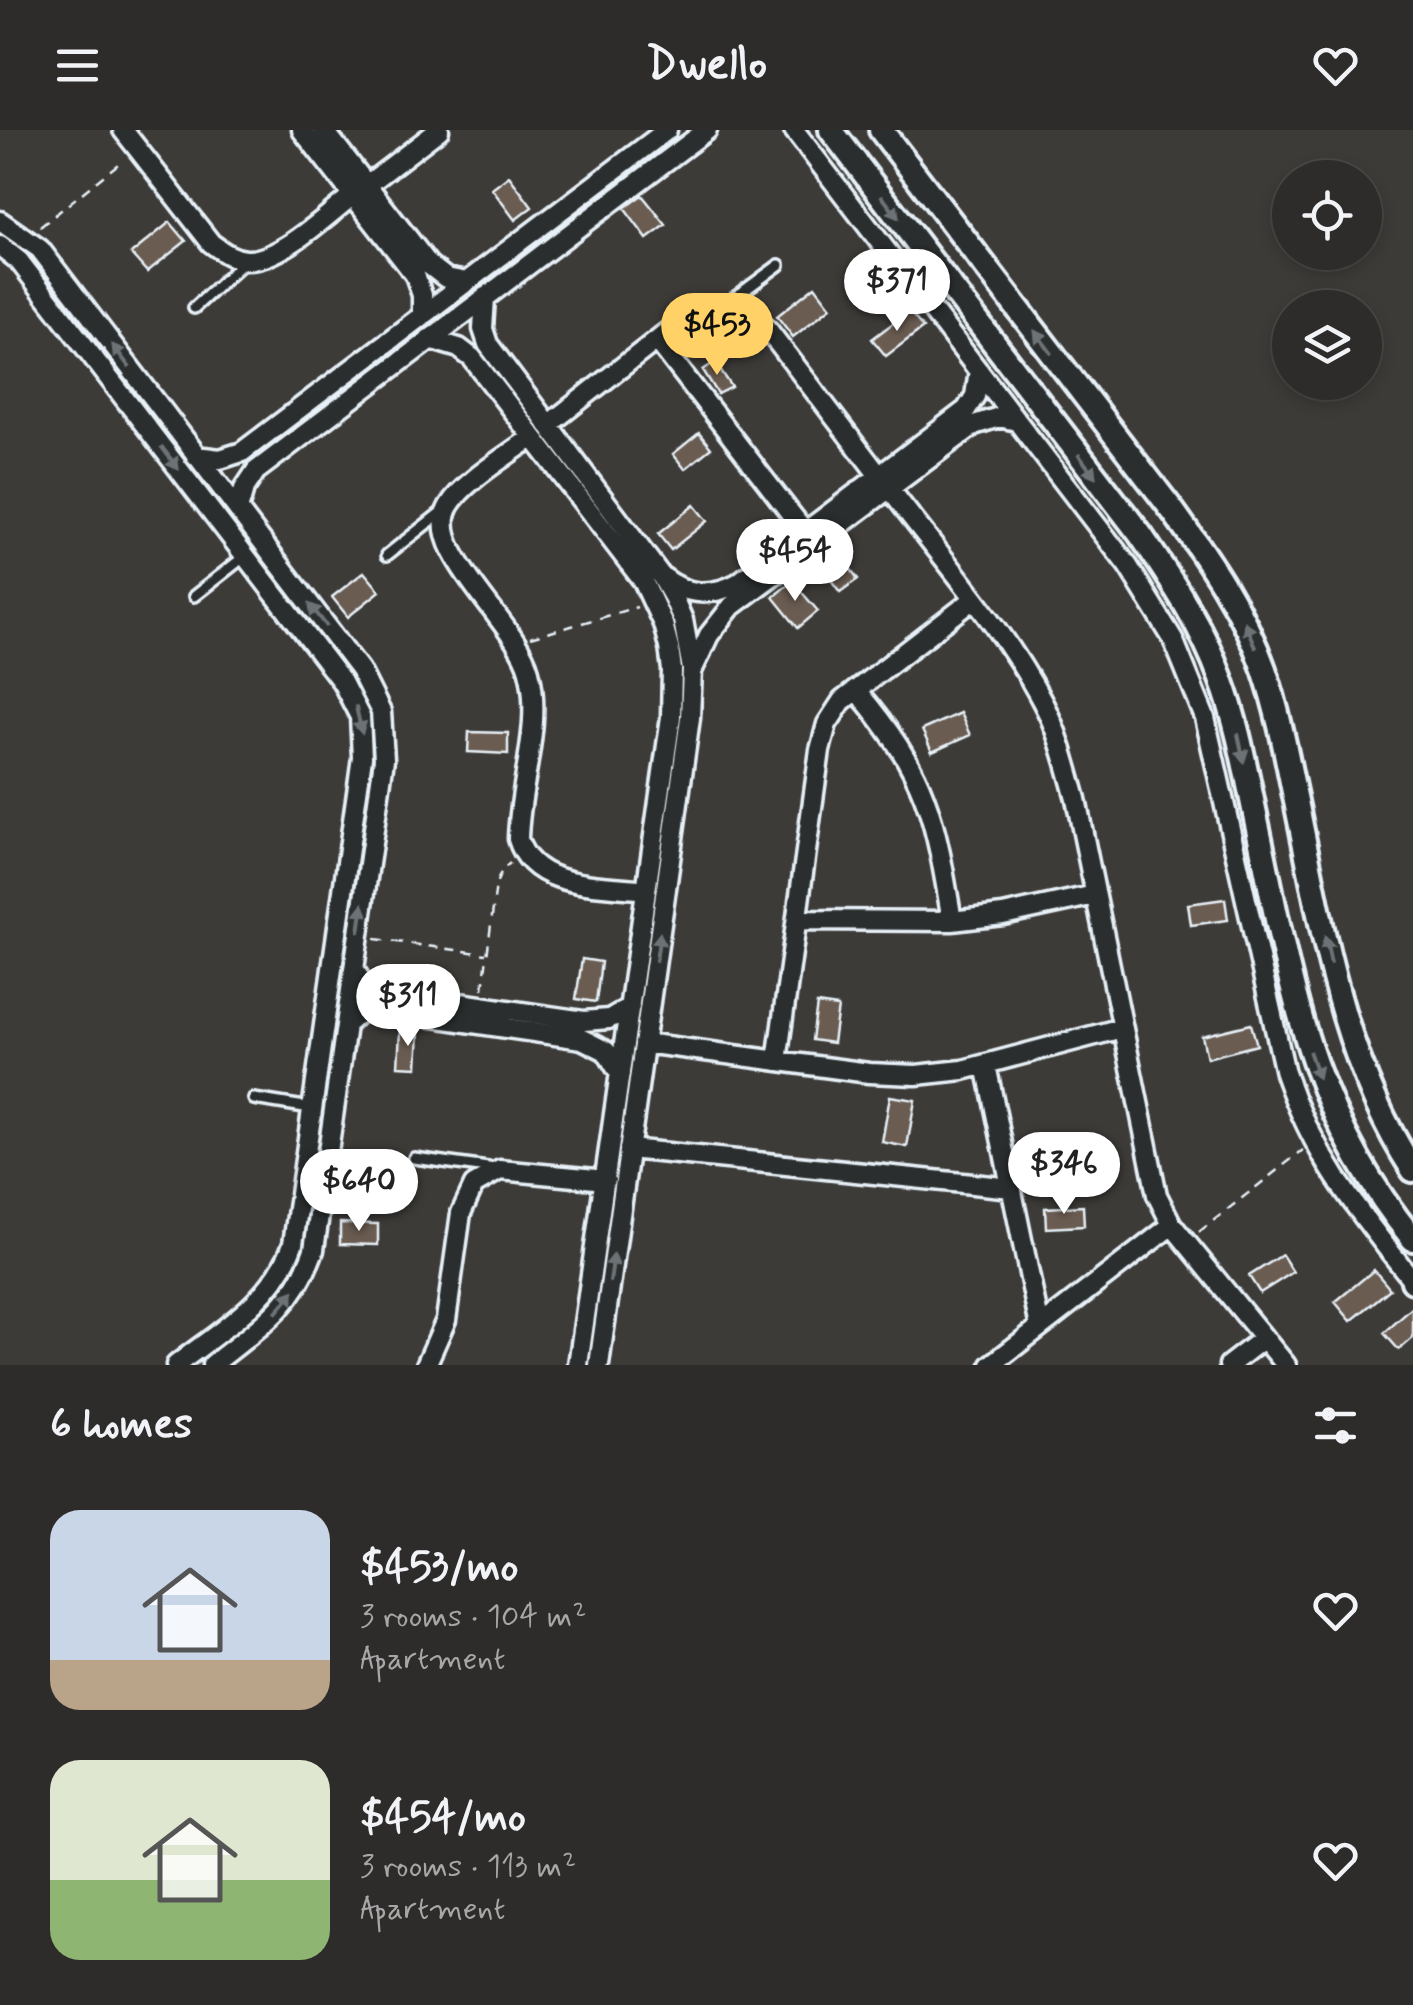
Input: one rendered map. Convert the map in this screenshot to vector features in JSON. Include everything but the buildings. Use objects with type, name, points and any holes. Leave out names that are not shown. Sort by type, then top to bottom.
[{"type":"street","points":[[122,130],[211,243],[227,255],[246,260],[266,258],[283,248],[439,130]]},
{"type":"street","points":[[302,130],[436,273],[456,282],[467,282]]},
{"type":"street","points":[[324,130],[415,275],[422,295],[422,316]]},
{"type":"street","points":[[196,456],[220,458],[242,452],[667,130]]},
{"type":"street","points":[[238,510],[244,489],[256,471],[707,130]]},
{"type":"street","points":[[794,130],[1136,578],[1174,639],[1206,718],[1284,1072],[1312,1143],[1350,1202],[1413,1281]]},
{"type":"street","points":[[831,130],[1140,534],[1204,636],[1236,728],[1304,1038],[1322,1089],[1346,1138],[1373,1186],[1413,1239]]},
{"type":"street","points":[[882,130],[1196,542],[1218,572],[1243,619],[1278,718],[1346,1025],[1384,1120],[1413,1170]]},
{"type":"street","points":[[0,222],[40,249],[360,670],[381,712],[384,759],[318,1228],[306,1272],[278,1313],[212,1365]]},
{"type":"street","points":[[0,246],[19,261],[353,698],[363,738],[297,1224],[286,1263],[262,1297],[176,1365]]},
{"type":"street","points":[[484,297],[483,329],[488,344],[661,576],[683,620],[692,669],[690,718],[598,1365]]},
{"type":"street","points":[[548,425],[691,313],[724,306],[756,318],[768,330],[1022,665],[1046,707],[1063,752],[1095,894],[1152,1178],[1172,1225],[1286,1365]]},
{"type":"street","points":[[428,339],[459,348],[472,358],[643,581],[669,647],[673,694],[578,1365]]},
{"type":"street","points":[[657,340],[806,532]]},
{"type":"street","points":[[692,669],[709,636],[732,606],[966,410],[975,396],[978,371]]},
{"type":"street","points":[[661,576],[690,592],[723,591],[806,532],[982,421],[1017,421]]},
{"type":"street","points":[[531,438],[457,495],[442,524],[444,540],[452,555],[516,642],[528,670],[532,691],[518,824],[522,853],[531,865],[557,878],[646,890]]},
{"type":"street","points":[[777,1060],[823,737],[833,712],[973,600]]},
{"type":"street","points":[[856,690],[890,730],[922,786],[940,848],[952,921]]},
{"type":"street","points":[[796,920],[952,921],[1095,894]]},
{"type":"street","points":[[354,969],[363,984],[371,988],[596,1022],[630,1007]]},
{"type":"street","points":[[347,1024],[360,1012],[377,1009],[582,1039],[606,1051],[620,1074]]},
{"type":"street","points":[[644,1042],[904,1075],[940,1074],[1122,1028]]},
{"type":"street","points":[[986,1064],[1040,1327]]},
{"type":"street","points":[[629,1149],[1012,1188]]},
{"type":"street","points":[[426,1365],[446,1320],[465,1198],[486,1175],[500,1170],[606,1180]]},
{"type":"street","points":[[991,1365],[1172,1225]]},
{"type":"street","points":[[1230,1365],[1264,1338]]},
{"type":"lane","points":[[194,308],[246,260]]},
{"type":"lane","points":[[724,306],[779,265]]},
{"type":"lane","points":[[388,555],[447,508]]},
{"type":"lane","points":[[194,596],[245,556]]},
{"type":"lane","points":[[254,1099],[313,1108]]},
{"type":"lane","points":[[414,1158],[500,1170]]},
{"type":"path","points":[[26,237],[138,149]]},
{"type":"path","points":[[516,642],[653,602]]},
{"type":"path","points":[[481,1006],[498,877],[522,853]]},
{"type":"path","points":[[359,937],[487,954]]},
{"type":"path","points":[[1186,1242],[1312,1143]]}]
